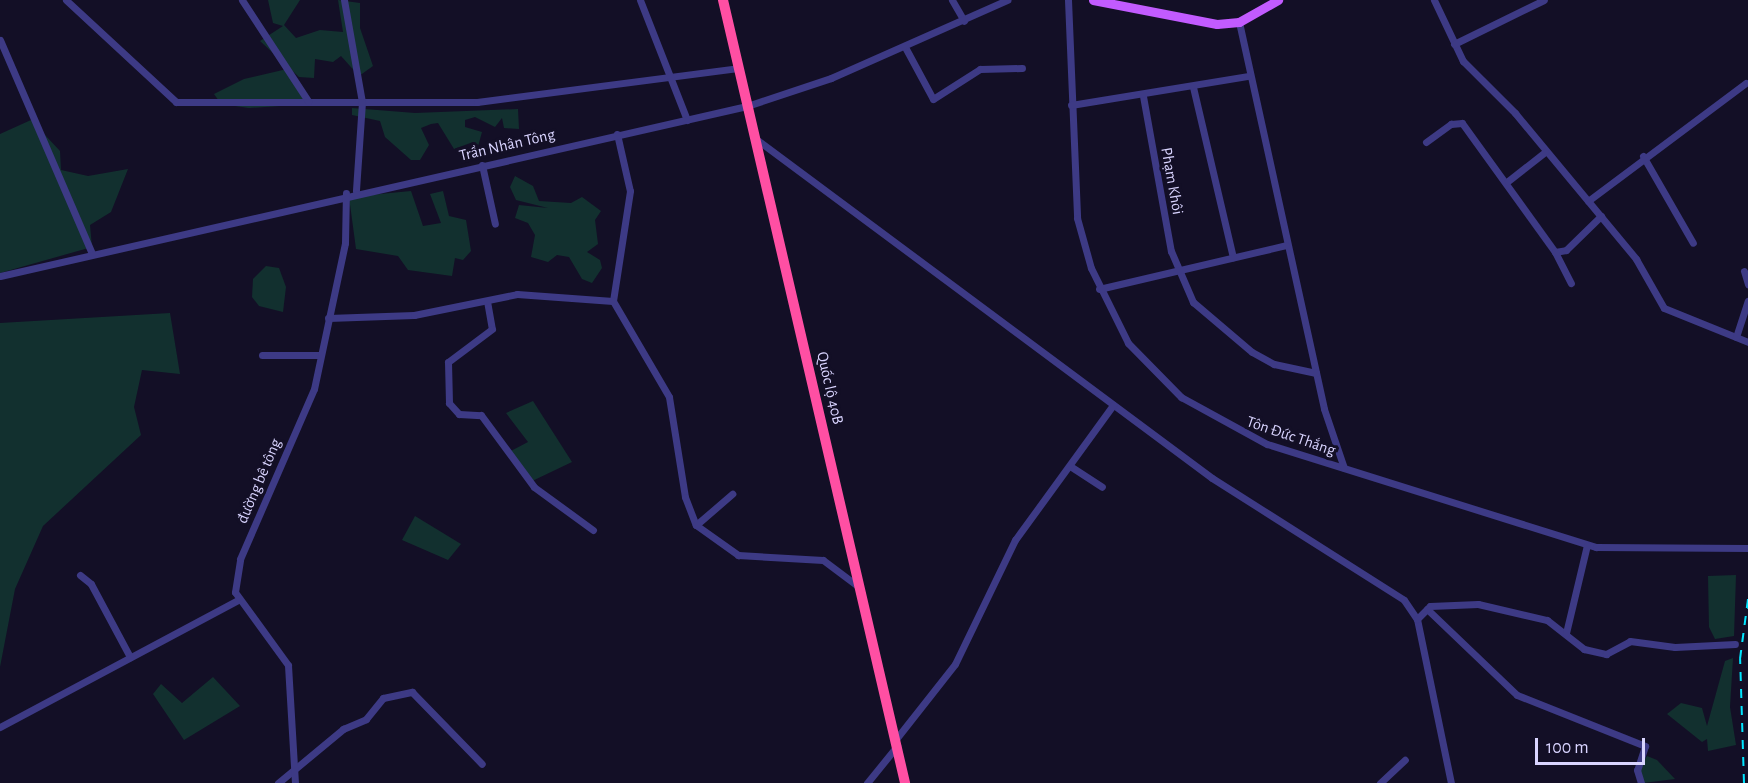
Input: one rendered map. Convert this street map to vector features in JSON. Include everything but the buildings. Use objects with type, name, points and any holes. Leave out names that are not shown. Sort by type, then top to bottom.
[{"type":"highway","name":"Quốc lộ 40B","points":[[723,0],[905,783]]},
{"type":"main road","points":[[1093,0],[1217,24],[1239,22],[1278,0]]},
{"type":"street","points":[[66,0],[171,100],[477,102],[670,73],[738,68]]},
{"type":"street","points":[[242,0],[308,101]]},
{"type":"street","points":[[344,0],[362,102],[356,191]]},
{"type":"street","points":[[640,0],[687,120]]},
{"type":"street","points":[[952,0],[964,21]]},
{"type":"street","name":"Trần Nhân Tông","points":[[0,276],[346,193],[747,106],[905,47],[1007,0]]},
{"type":"street","name":"Tôn Đức Thắng","points":[[1068,0],[1077,218],[1099,289],[1128,343],[1181,397],[1243,435],[1587,544],[1748,548]]},
{"type":"street","points":[[1434,0],[1454,44],[1636,259],[1664,308],[1748,342]]},
{"type":"street","points":[[1454,44],[1544,0]]},
{"type":"street","points":[[1239,22],[1249,76],[1316,373],[1344,468]]},
{"type":"street","points":[[0,40],[92,254]]},
{"type":"street","points":[[905,47],[933,99],[980,69],[1022,68]]},
{"type":"street","points":[[1071,105],[1143,96],[1249,76]]},
{"type":"street","points":[[1588,201],[1643,156],[1746,83]]},
{"type":"street","points":[[1193,87],[1233,257]]},
{"type":"street","name":"Phạm Khôi","points":[[1143,96],[1178,270],[1193,302],[1232,338],[1274,364],[1316,373]]},
{"type":"street","points":[[1426,142],[1452,124],[1462,123],[1508,181],[1555,252],[1571,283]]},
{"type":"street","points":[[617,134],[630,191],[613,301],[669,397],[685,497],[696,525],[738,555],[823,560],[859,586]]},
{"type":"street","points":[[756,140],[1212,478],[1404,600],[1417,619],[1451,783]]},
{"type":"street","points":[[1508,181],[1545,152]]},
{"type":"street","points":[[1643,156],[1693,243]]},
{"type":"street","points":[[482,165],[495,224]]},
{"type":"street","name":"đường bê tông","points":[[238,600],[240,560],[314,389],[319,355],[345,243],[346,193]]},
{"type":"street","points":[[1555,252],[1566,250],[1601,216]]},
{"type":"street","points":[[1099,289],[1286,244]]},
{"type":"street","points":[[1744,271],[1748,284]]},
{"type":"street","points":[[328,318],[396,317],[530,294],[613,301]]},
{"type":"street","points":[[487,301],[492,329],[448,362],[449,403],[459,414],[481,415],[534,487],[593,530]]},
{"type":"street","points":[[1736,337],[1748,301]]},
{"type":"street","points":[[262,355],[319,355]]},
{"type":"street","points":[[867,783],[955,664],[1014,540],[1113,405]]},
{"type":"street","points":[[1070,466],[1102,487]]},
{"type":"street","points":[[696,525],[732,494]]},
{"type":"street","points":[[1566,633],[1587,544]]},
{"type":"street","points":[[80,575],[91,584],[130,657]]},
{"type":"street","points":[[0,726],[238,600],[288,665],[295,783]]},
{"type":"street","points":[[1417,619],[1427,609],[1478,604],[1538,617],[1566,633],[1584,648],[1606,654],[1630,641],[1675,647],[1735,644]]},
{"type":"street","points":[[1427,609],[1517,695],[1645,746],[1637,770],[1641,783]]},
{"type":"street","points":[[278,783],[294,766],[366,718],[383,698],[412,692],[482,764]]},
{"type":"street","points":[[1380,783],[1405,760]]},
{"type":"green space","points":[[268,0],[300,0],[284,25],[296,38],[320,30],[343,32],[338,0],[360,3],[360,28],[373,66],[359,76],[341,56],[333,62],[315,59],[314,78],[299,77],[260,41],[283,26],[273,23]]},
{"type":"green space","points":[[287,69],[310,104],[249,108],[221,104],[214,94],[244,79]]},
{"type":"green space","points":[[352,108],[415,113],[518,109],[519,129],[504,128],[502,118],[495,127],[475,117],[465,120],[465,127],[482,132],[474,161],[473,142],[454,149],[438,123],[431,124],[421,128],[429,145],[420,160],[411,160],[385,137],[380,121],[352,115]]},
{"type":"green space","points":[[31,120],[60,151],[61,170],[88,176],[128,169],[111,212],[90,225],[92,247],[0,273],[0,134]]},
{"type":"green space","points":[[515,176],[533,186],[539,201],[571,203],[582,197],[601,211],[595,220],[598,244],[587,252],[600,260],[602,268],[592,283],[582,279],[569,257],[557,255],[548,262],[531,257],[535,235],[528,223],[515,218],[519,205],[548,208],[516,200],[510,187]]},
{"type":"green space","points":[[411,191],[423,226],[441,223],[430,194],[443,191],[449,216],[466,220],[471,251],[463,260],[455,258],[452,276],[408,270],[398,256],[356,249],[349,197]]},
{"type":"green space","points":[[266,266],[279,268],[286,287],[283,312],[259,306],[252,297],[253,279]]},
{"type":"green space","points":[[170,313],[180,374],[142,370],[134,407],[141,435],[43,526],[15,589],[0,667],[0,323]]},
{"type":"green space","points":[[533,401],[572,462],[528,483],[507,453],[528,442],[506,413]]},
{"type":"green space","points":[[415,516],[461,544],[448,560],[402,540]]},
{"type":"green space","points":[[1736,575],[1734,636],[1715,639],[1709,627],[1708,576]]},
{"type":"green space","points":[[1733,658],[1730,707],[1736,745],[1708,751],[1707,739],[1702,742],[1667,714],[1681,703],[1702,708],[1707,726],[1725,661]]},
{"type":"green space","points":[[213,677],[240,706],[184,740],[153,694],[161,684],[182,703]]},
{"type":"green space","points":[[1647,756],[1657,760],[1675,779],[1643,783],[1638,769]]},
{"type":"railway","points":[[1744,783],[1740,659],[1748,599]]}]
